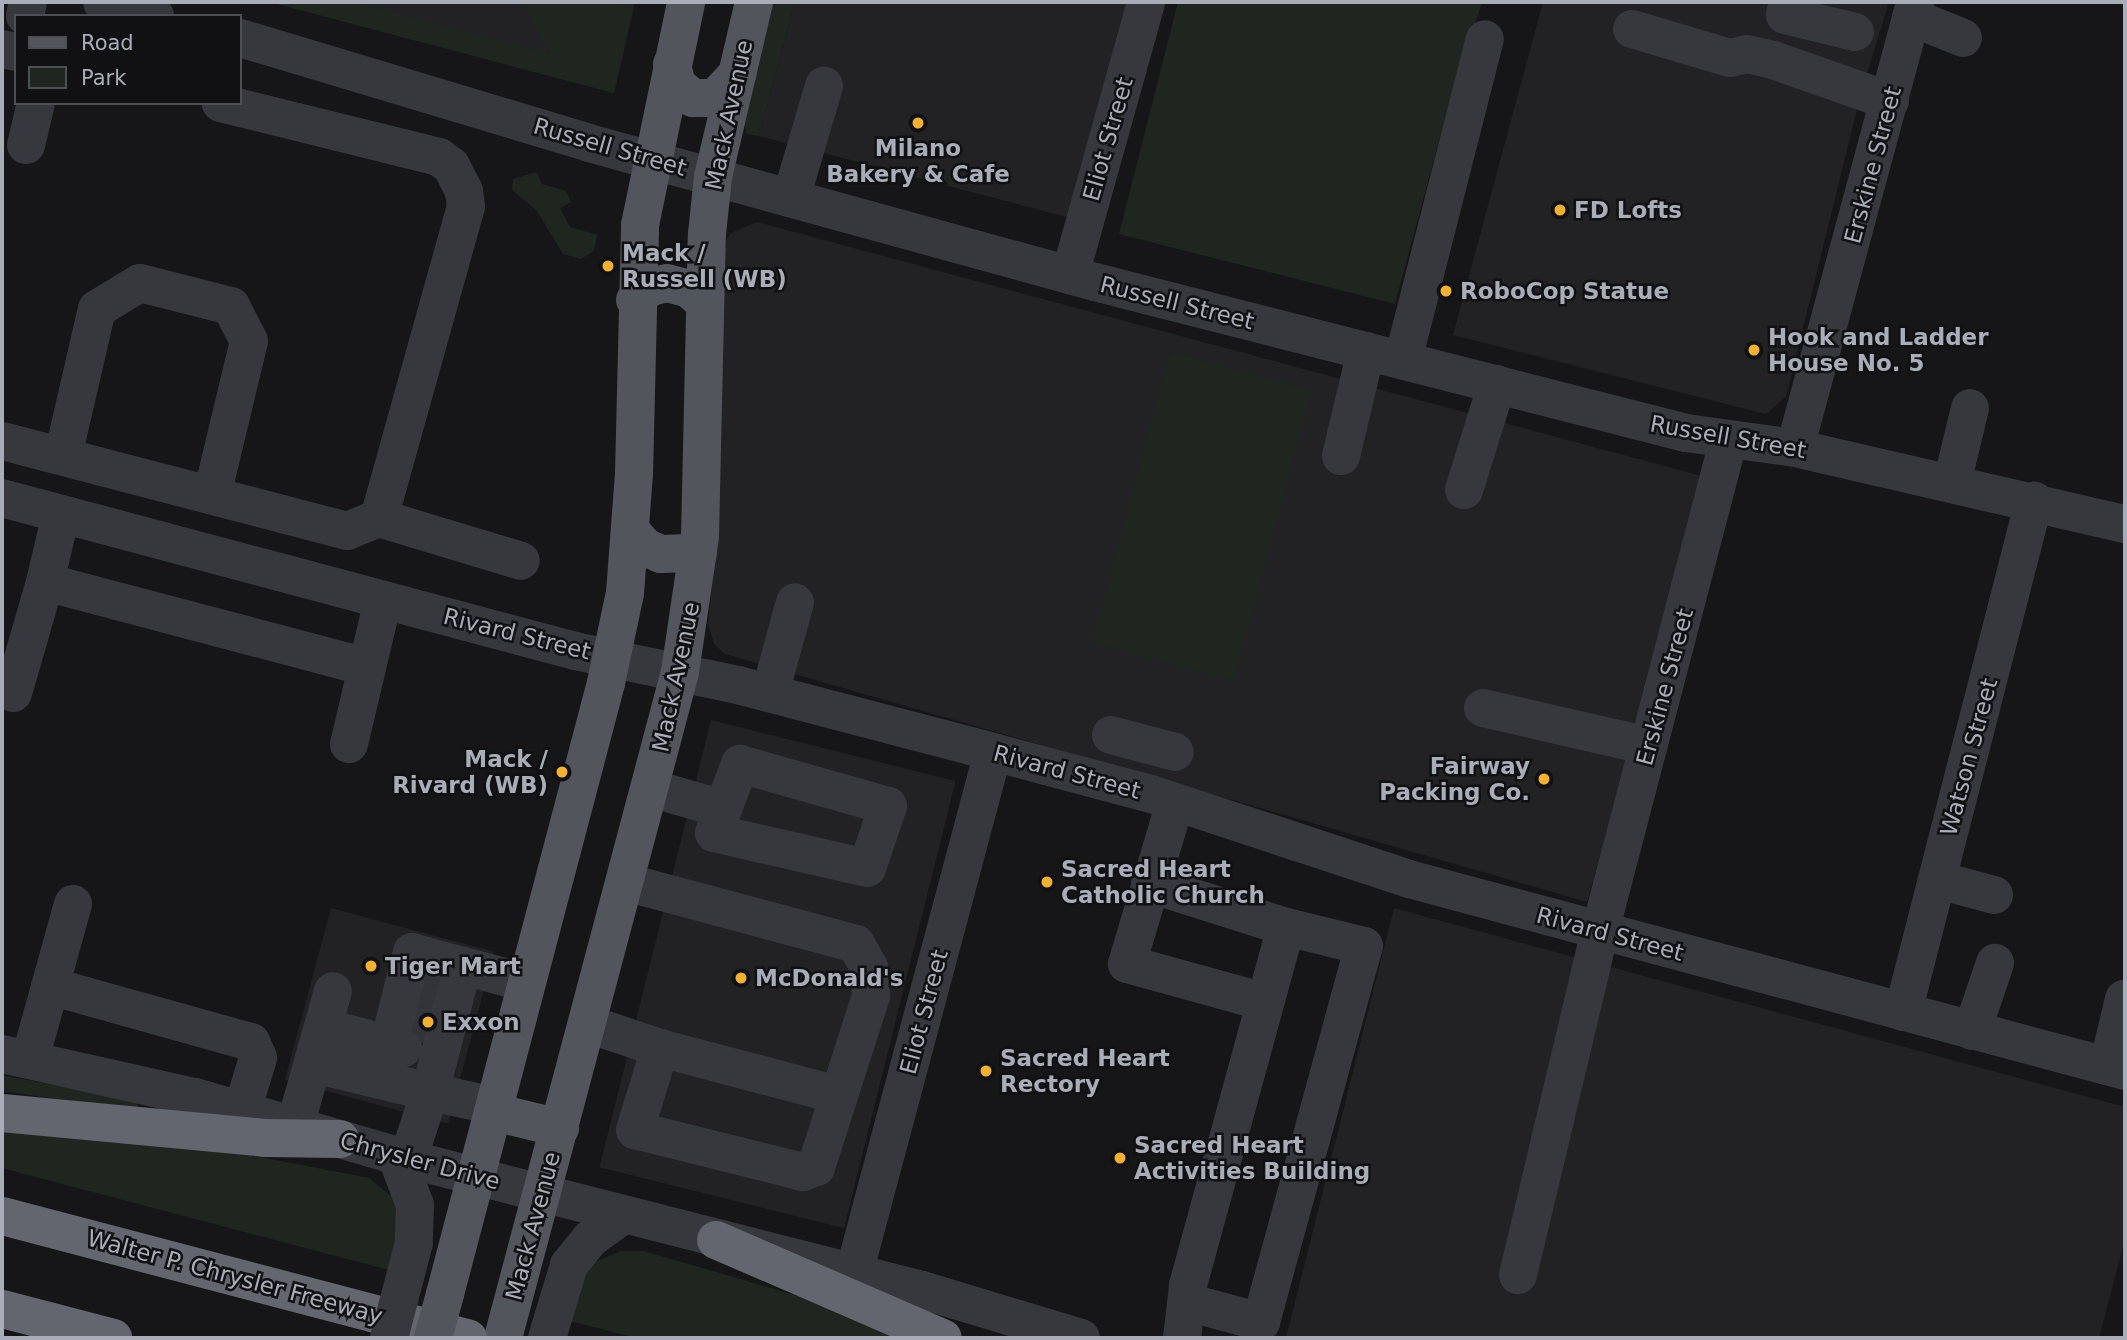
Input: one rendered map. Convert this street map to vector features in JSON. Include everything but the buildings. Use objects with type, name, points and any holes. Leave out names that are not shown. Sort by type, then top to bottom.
[{"type":"highway","points":[[2,1113],[265,1138],[340,1139]]},
{"type":"highway","name":"Walter P. Chrysler Freeway","points":[[2,1216],[468,1338]]},
{"type":"highway","points":[[716,1240],[943,1338]]},
{"type":"highway","points":[[2,1309],[113,1338]]},
{"type":"main road","points":[[433,1338],[612,659],[632,532],[635,300],[640,225],[651,159],[686,2]]},
{"type":"main road","name":"Mack Avenue","points":[[503,1338],[680,672],[698,553],[704,302],[713,177],[754,2]]},
{"type":"main road","points":[[672,64],[677,85],[693,98],[715,98],[737,74]]},
{"type":"main road","points":[[635,300],[649,288],[667,283],[689,289],[704,302]]},
{"type":"main road","points":[[632,532],[645,547],[661,554],[698,553]]},
{"type":"main road","points":[[494,1109],[560,1128]]},
{"type":"street","points":[[103,2],[148,14]]},
{"type":"street","name":"Eliot Street","points":[[1070,275],[1146,2]]},
{"type":"street","points":[[1788,2],[1785,15],[1855,32]]},
{"type":"street","points":[[1913,9],[1957,25]]},
{"type":"street","name":"Erskine Street","points":[[1795,448],[1913,9]]},
{"type":"street","points":[[1632,29],[1730,58],[1747,54],[1811,83],[1890,101]]},
{"type":"street","name":"Russell Street","points":[[242,39],[713,177],[1070,275],[1728,442],[1795,448],[2125,524]]},
{"type":"street","points":[[1404,360],[1485,39]]},
{"type":"street","points":[[791,198],[824,86]]},
{"type":"street","points":[[26,145],[36,105]]},
{"type":"street","points":[[229,105],[439,158],[451,166],[464,191],[466,207],[379,518]]},
{"type":"street","points":[[63,456],[97,309],[140,283],[231,306],[249,341],[212,495]]},
{"type":"street","points":[[1341,456],[1366,351]]},
{"type":"street","points":[[1464,490],[1497,384]]},
{"type":"street","points":[[1952,484],[1970,408]]},
{"type":"street","points":[[2,441],[347,531],[379,518],[521,561]]},
{"type":"street","name":"Erskine Street","points":[[1518,1275],[1600,931],[1728,442]]},
{"type":"street","points":[[114,528],[130,473]]},
{"type":"street","name":"Rivard Street","points":[[2,498],[612,659],[770,693],[993,752],[1175,803],[1409,879],[2116,1069]]},
{"type":"street","name":"Watson Street","points":[[1903,1012],[1938,880],[2023,608],[2034,501]]},
{"type":"street","points":[[13,693],[45,582],[61,514]]},
{"type":"street","points":[[45,582],[367,667]]},
{"type":"street","points":[[349,744],[383,600]]},
{"type":"street","points":[[770,693],[795,602]]},
{"type":"street","points":[[1483,708],[1649,746]]},
{"type":"street","points":[[1115,785],[1119,737],[1175,752]]},
{"type":"street","name":"Eliot Street","points":[[855,1273],[993,752]]},
{"type":"street","points":[[650,789],[723,809]]},
{"type":"street","points":[[1175,803],[1127,964],[1265,1002]]},
{"type":"street","points":[[1938,880],[1994,895]]},
{"type":"street","points":[[625,882],[856,944],[869,967],[871,996],[817,1167],[803,1172],[635,1130],[660,1048]]},
{"type":"street","points":[[1150,884],[1286,927],[1364,946],[1261,1322],[1184,1320],[1286,927]]},
{"type":"street","points":[[16,1056],[50,986],[73,904]]},
{"type":"street","points":[[1972,1031],[1995,963]]},
{"type":"street","points":[[314,1064],[423,1028],[527,983]]},
{"type":"street","points":[[50,986],[251,1042],[258,1058],[242,1111]]},
{"type":"street","points":[[295,1126],[333,991]]},
{"type":"street","points":[[2116,1069],[2124,999]]},
{"type":"street","points":[[588,1024],[660,1048],[838,1095]]},
{"type":"street","points":[[323,1027],[423,1028],[494,1109]]},
{"type":"street","points":[[388,1338],[414,1243],[415,1205],[402,1157],[423,1028]]},
{"type":"street","name":"Chrysler Drive","points":[[16,1056],[136,1081],[402,1157],[716,1240],[855,1273],[1081,1338]]},
{"type":"street","points":[[547,1338],[561,1282],[579,1251],[624,1215]]},
{"type":"shaded area","points":[[270,2],[635,2],[614,93]]},
{"type":"shaded area","points":[[795,2],[1128,2],[1070,218],[759,136]]},
{"type":"shaded area","points":[[1543,2],[1889,2],[1861,93],[1786,397],[1766,414],[1453,335]]},
{"type":"shaded area","points":[[757,222],[1709,478],[1587,902],[725,654],[714,644],[708,623],[718,532],[721,246],[731,233]]},
{"type":"shaded area","points":[[711,720],[956,781],[844,1228],[599,1167]]},
{"type":"shaded area","points":[[331,908],[494,952],[448,1124],[285,1080]]},
{"type":"shaded area","points":[[1394,908],[2125,1107],[2125,1239],[2099,1338],[1286,1338]]},
{"type":"green space","points":[[270,2],[353,2],[551,54],[522,2],[609,2],[633,9],[614,93]]},
{"type":"green space","points":[[771,2],[795,2],[759,136],[746,134],[745,125]]},
{"type":"green space","points":[[1178,2],[1482,2],[1448,107],[1395,304],[1119,234]]},
{"type":"green space","points":[[536,172],[542,184],[566,191],[571,202],[560,208],[570,227],[597,235],[594,251],[581,259],[563,254],[537,211],[512,190],[513,179]]},
{"type":"green space","points":[[1170,352],[1312,390],[1234,681],[1092,643]]},
{"type":"green space","points":[[2,1075],[139,1102],[136,1110],[2,1091]]},
{"type":"green space","points":[[2,1120],[209,1147],[369,1178],[391,1196],[404,1220],[393,1271],[2,1168]]},
{"type":"green space","points":[[621,1251],[644,1251],[812,1300],[897,1338],[637,1338],[566,1320],[582,1275],[597,1261]]},
{"type":"tunnel","points":[[418,991],[447,998]]},
{"type":"tunnel","points":[[410,1020],[439,1028]]},
{"type":"place","name":"Milano Bakery & Cafe","points":[[918,123]]},
{"type":"place","name":"FD Lofts","points":[[1560,210]]},
{"type":"place","name":"Mack / Russell (WB)","points":[[608,266]]},
{"type":"place","name":"RoboCop Statue","points":[[1446,291]]},
{"type":"place","name":"Hook and Ladder House No. 5","points":[[1754,350]]},
{"type":"place","name":"Mack / Rivard (WB)","points":[[562,772]]},
{"type":"place","name":"Fairway Packing Co.","points":[[1544,779]]},
{"type":"place","name":"Sacred Heart Catholic Church","points":[[1047,882]]},
{"type":"place","name":"Tiger Mart","points":[[371,966]]},
{"type":"place","name":"McDonald's","points":[[741,978]]},
{"type":"place","name":"Exxon","points":[[428,1022]]},
{"type":"place","name":"Sacred Heart Rectory","points":[[986,1071]]},
{"type":"place","name":"Sacred Heart Activities Building","points":[[1120,1158]]}]
